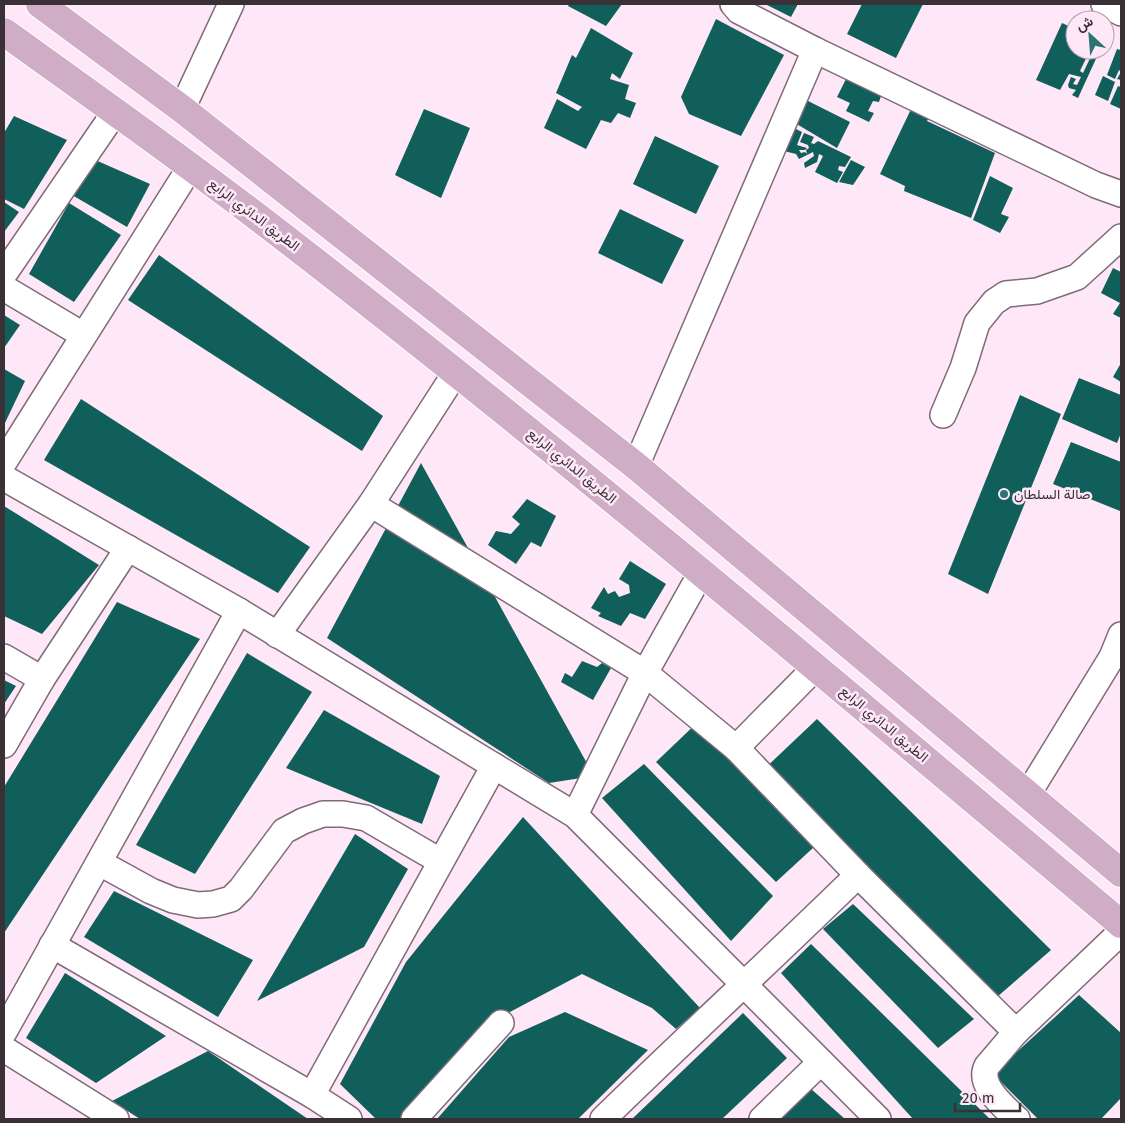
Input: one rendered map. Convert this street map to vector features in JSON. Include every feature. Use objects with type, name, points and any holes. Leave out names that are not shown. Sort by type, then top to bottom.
[{"type":"main road","points":[[40,4],[182,109],[636,466],[1121,873]]},
{"type":"main road","name":"الطريق الدائري الرابع","points":[[4,32],[191,166],[456,372],[816,667],[1121,924]]},
{"type":"street","points":[[182,109],[231,4]]},
{"type":"street","points":[[733,4],[739,11],[815,50],[1096,184],[1121,194]]},
{"type":"street","points":[[1104,4],[1121,13]]},
{"type":"street","points":[[636,466],[815,50]]},
{"type":"street","points":[[4,274],[115,112]]},
{"type":"street","points":[[4,462],[191,166]]},
{"type":"street","points":[[943,414],[963,368],[977,322],[994,302],[1006,294],[1037,291],[1077,277],[1121,237]]},
{"type":"street","points":[[4,288],[83,335]]},
{"type":"street","points":[[277,635],[371,504],[456,372]]},
{"type":"street","points":[[4,478],[239,611],[575,815],[878,1119]]},
{"type":"street","points":[[371,504],[645,673],[736,748],[858,875],[1016,1032]]},
{"type":"street","points":[[4,745],[42,679],[128,548]]},
{"type":"street","points":[[575,815],[645,673],[701,573]]},
{"type":"street","points":[[4,1032],[239,611]]},
{"type":"street","points":[[1028,794],[1118,651]]},
{"type":"street","points":[[4,657],[42,679]]},
{"type":"street","points":[[736,748],[816,667]]},
{"type":"street","points":[[312,1095],[494,766]]},
{"type":"street","points":[[100,863],[152,892],[173,900],[198,905],[213,904],[231,899],[241,889],[284,832],[303,821],[323,814],[343,814],[366,818],[440,861]]},
{"type":"street","points":[[603,1119],[678,1046],[745,986],[858,875]]},
{"type":"street","points":[[1017,1119],[992,1094],[984,1078],[984,1072],[991,1059],[1016,1032],[1121,932]]},
{"type":"street","points":[[52,945],[312,1095],[349,1119]]},
{"type":"street","points":[[414,1119],[501,1023]]},
{"type":"street","points":[[4,1049],[116,1119]]},
{"type":"street","points":[[762,1119],[821,1062]]},
{"type":"building","points":[[569,4],[622,4],[606,26],[568,6]]},
{"type":"building","points":[[765,4],[798,4],[791,17]]},
{"type":"building","points":[[862,4],[923,4],[896,58],[847,34]]},
{"type":"building","points":[[716,19],[784,55],[741,136],[689,114],[681,97]]},
{"type":"building","points":[[1062,23],[1065,24],[1065,60],[1085,60],[1080,71],[1083,73],[1089,60],[1095,60],[1078,98],[1072,95],[1076,90],[1069,88],[1068,85],[1071,77],[1076,79],[1073,84],[1077,85],[1081,77],[1069,74],[1060,90],[1036,80]]},
{"type":"building","points":[[591,28],[633,53],[620,79],[612,73],[610,79],[629,85],[625,99],[636,103],[630,118],[618,113],[611,123],[601,120],[586,149],[544,128],[557,99],[578,111],[582,107],[556,93],[572,55],[576,58]]},
{"type":"building","points":[[1117,49],[1121,50],[1121,72],[1119,70],[1115,79],[1107,75],[1113,60],[1115,60]]},
{"type":"building","points":[[1121,72],[1121,80],[1117,79]]},
{"type":"building","points":[[849,73],[883,90],[879,102],[873,101],[868,111],[874,113],[869,122],[846,111],[850,103],[837,97]]},
{"type":"building","points":[[1103,76],[1115,82],[1108,101],[1095,95]]},
{"type":"building","points":[[1118,86],[1121,87],[1121,109],[1110,104]]},
{"type":"building","points":[[806,100],[850,122],[837,148],[795,123]]},
{"type":"building","points":[[913,105],[932,112],[927,121],[995,153],[971,218],[904,191],[905,186],[880,174]]},
{"type":"building","points":[[424,109],[470,128],[441,198],[395,175]]},
{"type":"building","points":[[14,116],[67,140],[24,209],[4,199],[4,133]]},
{"type":"building","points":[[792,127],[802,132],[797,145],[807,148],[799,150],[801,153],[805,152],[807,154],[806,150],[809,148],[808,145],[800,142],[804,133],[814,137],[811,143],[814,144],[818,141],[851,157],[845,167],[839,166],[838,170],[843,172],[837,183],[815,172],[823,156],[819,154],[817,162],[805,168],[804,163],[814,156],[813,152],[799,159],[796,154],[784,151]]},
{"type":"building","points":[[655,136],[719,166],[696,214],[633,184]]},
{"type":"building","points":[[93,159],[150,184],[127,227],[72,195]]},
{"type":"building","points":[[851,160],[865,167],[853,185],[839,182]]},
{"type":"building","points":[[990,176],[1013,188],[1001,214],[1009,217],[1000,233],[973,220]]},
{"type":"building","points":[[4,202],[19,212],[4,232]]},
{"type":"building","points":[[69,203],[121,235],[74,302],[29,274]]},
{"type":"building","points":[[620,209],[684,240],[662,284],[598,253]]},
{"type":"building","points":[[159,255],[383,416],[362,451],[128,300]]},
{"type":"building","points":[[1113,268],[1121,272],[1121,318],[1113,314],[1120,303],[1101,293]]},
{"type":"building","points":[[4,315],[20,325],[4,348]]},
{"type":"building","points":[[1121,363],[1121,382],[1113,377]]},
{"type":"building","points":[[4,369],[25,381],[4,425]]},
{"type":"building","points":[[1079,378],[1121,395],[1121,433],[1117,443],[1062,419]]},
{"type":"building","name":"صالة السلطان","points":[[1020,395],[1061,414],[988,594],[948,574]]},
{"type":"building","points":[[81,399],[310,547],[278,593],[44,460]]},
{"type":"building","points":[[1071,442],[1121,462],[1120,511],[1053,484]]},
{"type":"building","points":[[421,463],[594,776],[549,783],[327,638]]},
{"type":"building","points":[[527,499],[556,516],[541,547],[531,542],[516,564],[488,545],[496,531],[511,534],[520,524],[512,517]]},
{"type":"building","points":[[4,506],[99,565],[42,634],[4,616]]},
{"type":"building","points":[[630,561],[666,584],[645,619],[630,613],[621,626],[598,616],[601,613],[591,608],[604,587],[608,594],[615,591],[619,597],[630,593],[629,585],[619,579]]},
{"type":"building","points":[[117,602],[200,639],[4,933],[4,787]]},
{"type":"building","points":[[247,653],[312,692],[195,874],[136,845]]},
{"type":"building","points":[[582,661],[597,667],[602,663],[611,668],[593,700],[561,682],[565,673],[572,677]]},
{"type":"building","points":[[4,680],[16,686],[4,704]]},
{"type":"building","points":[[324,710],[440,776],[422,824],[286,768]]},
{"type":"building","points":[[701,719],[814,847],[776,882],[656,762]]},
{"type":"building","points":[[817,719],[1051,950],[989,1004],[760,773]]},
{"type":"building","points":[[644,764],[773,896],[731,941],[602,798]]},
{"type":"building","points":[[523,817],[700,1008],[676,1029],[652,1008],[582,974],[485,1025],[404,1119],[376,1119],[340,1084],[406,962]]},
{"type":"building","points":[[355,834],[408,869],[364,947],[257,1001]]},
{"type":"building","points":[[114,891],[253,960],[218,1017],[84,937]]},
{"type":"building","points":[[853,904],[974,1019],[938,1048],[823,929]]},
{"type":"building","points":[[811,944],[990,1119],[913,1119],[781,973]]},
{"type":"building","points":[[65,973],[166,1036],[96,1083],[26,1038]]},
{"type":"building","points":[[1079,995],[1121,1033],[1121,1098],[1101,1119],[1038,1119],[993,1074]]},
{"type":"building","points":[[565,1012],[648,1050],[578,1119],[437,1119],[509,1037]]},
{"type":"building","points":[[743,1013],[787,1058],[722,1119],[632,1119]]},
{"type":"building","points":[[208,1051],[308,1119],[140,1119],[112,1101]]},
{"type":"building","points":[[810,1088],[845,1119],[769,1119]]},
{"type":"place","name":"صالة السلطان","points":[[1004,494]]}]
